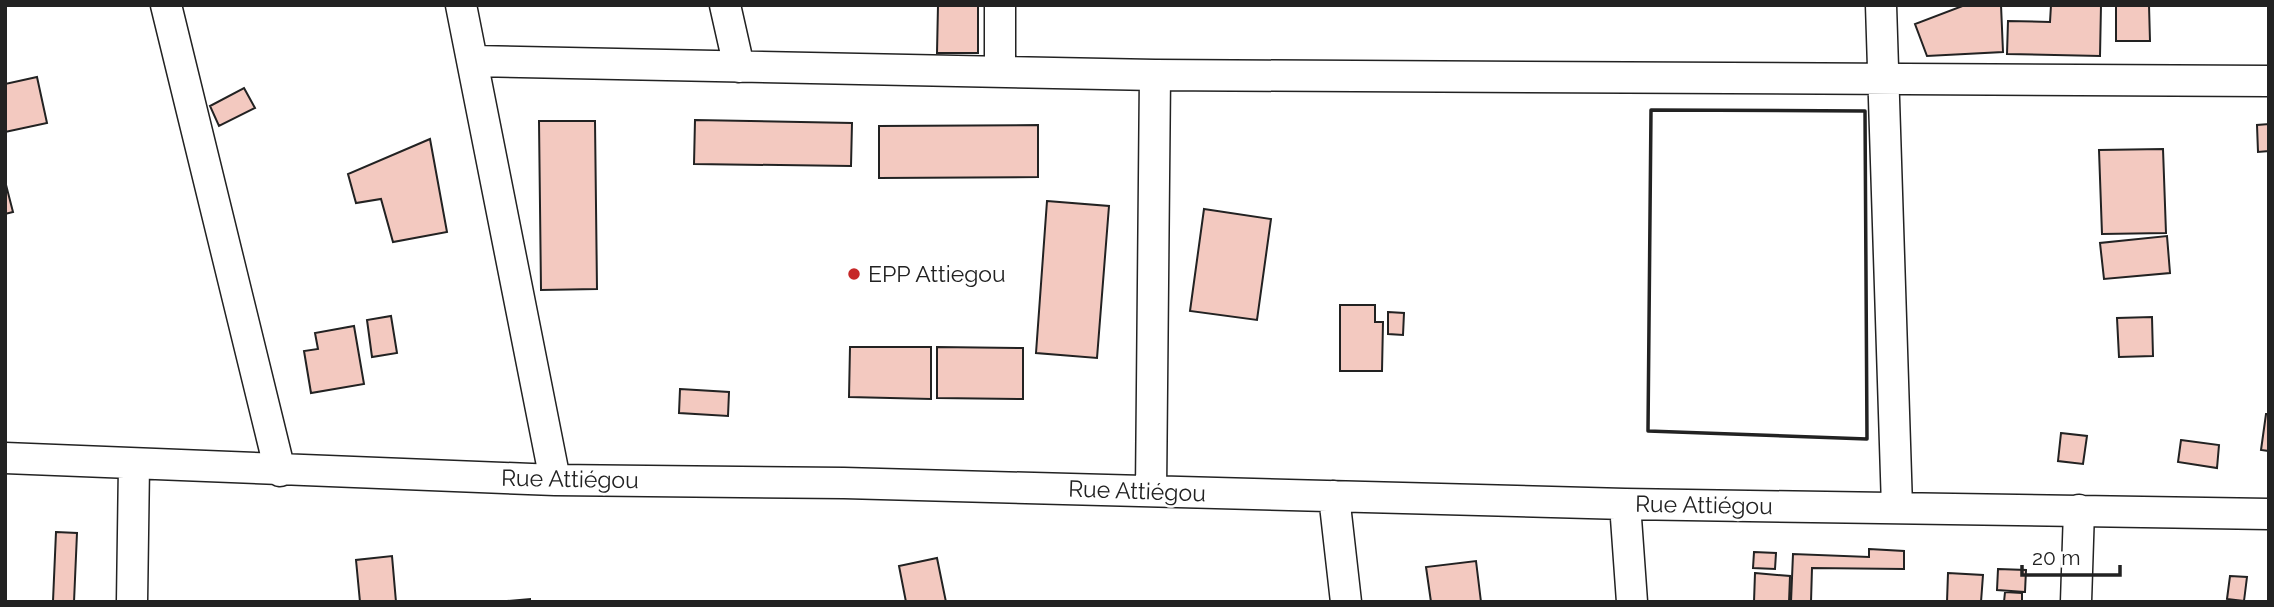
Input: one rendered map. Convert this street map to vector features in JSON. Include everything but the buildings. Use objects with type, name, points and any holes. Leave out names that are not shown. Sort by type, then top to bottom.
[{"type":"street","points":[[166,5],[280,471]]},
{"type":"street","points":[[461,5],[555,480]]},
{"type":"street","points":[[725,5],[739,67]]},
{"type":"street","points":[[1000,5],[1000,71]]},
{"type":"street","points":[[1881,5],[1897,507]]},
{"type":"street","points":[[473,61],[1155,75],[2269,82]]},
{"type":"street","points":[[1151,491],[1155,75]]},
{"type":"street","name":"Rue Attiégou","points":[[8,452],[134,465],[555,480],[844,482],[1625,504],[2269,514]]},
{"type":"street","points":[[132,602],[134,465]]},
{"type":"street","points":[[1334,496],[1346,602]]},
{"type":"street","points":[[1625,504],[1632,602]]},
{"type":"street","points":[[2076,602],[2079,510]]},
{"type":"wall","points":[[1651,110],[1865,111],[1867,439],[1648,431],[1651,110]]},
{"type":"place","name":"EPP Attiegou","points":[[854,274]]}]
